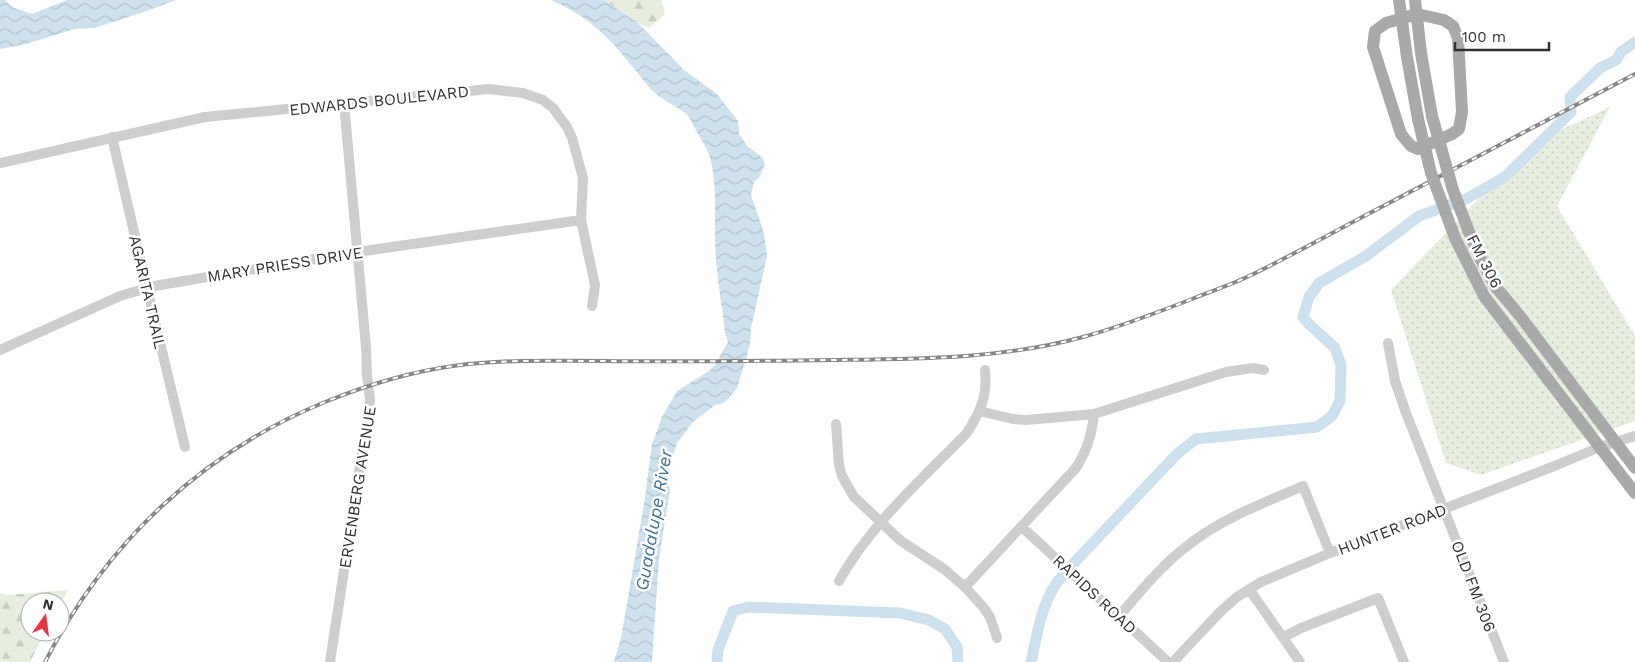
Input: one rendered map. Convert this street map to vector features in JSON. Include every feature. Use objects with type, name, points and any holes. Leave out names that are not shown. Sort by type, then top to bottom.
[{"type":"main road","name":"FM 306","points":[[1399,0],[1418,119],[1431,173],[1455,238],[1484,296],[1635,493]]},
{"type":"main road","name":"FM 306","points":[[1415,0],[1421,53],[1432,116],[1453,190],[1468,232],[1480,258],[1495,286],[1520,316],[1635,468]]},
{"type":"main road","points":[[1417,14],[1444,20],[1453,26],[1458,38],[1462,112],[1459,129],[1418,149],[1411,146],[1401,134],[1373,47],[1375,31],[1386,23],[1417,14]]},
{"type":"street","name":"EDWARDS BOULEVARD","points":[[0,163],[205,117],[489,89],[523,93],[542,100],[559,114],[572,138],[583,178],[581,220],[594,285],[592,306]]},
{"type":"street","name":"ERVENBERG AVENUE","points":[[330,662],[370,407],[344,103]]},
{"type":"street","name":"AGARITA TRAIL","points":[[112,137],[185,447]]},
{"type":"street","name":"MARY PRIESS DRIVE","points":[[0,350],[120,296],[170,282],[358,252],[581,220]]},
{"type":"street","name":"OLD FM 306","points":[[1388,343],[1392,369],[1403,405],[1504,662]]},
{"type":"street","points":[[979,411],[1026,420],[1094,414],[1226,372],[1253,368],[1264,370]]},
{"type":"street","points":[[839,581],[854,556],[881,522],[966,434],[979,411],[987,386],[985,370]]},
{"type":"street","points":[[965,587],[1075,469],[1090,442],[1094,414]]},
{"type":"street","points":[[836,424],[839,465],[842,476],[854,497],[901,541],[944,569],[965,587],[990,617],[997,638]]},
{"type":"street","name":"HUNTER ROAD","points":[[1173,662],[1221,611],[1249,589],[1287,570],[1600,447],[1635,436]]},
{"type":"street","points":[[1119,616],[1164,567],[1194,541],[1241,513],[1303,486],[1330,553]]},
{"type":"street","name":"RAPIDS ROAD","points":[[1022,527],[1168,662]]},
{"type":"street","points":[[1249,589],[1300,662]]},
{"type":"street","points":[[1284,637],[1301,628],[1378,598],[1404,662]]},
{"type":"green space","points":[[604,0],[661,0],[665,14],[649,28],[638,23]]},
{"type":"green space","points":[[1610,107],[1557,206],[1635,336],[1635,421],[1481,475],[1446,463],[1391,290],[1531,144]]},
{"type":"green space","points":[[68,590],[67,592],[44,592]]},
{"type":"green space","points":[[0,593],[7,595],[20,594],[20,642],[40,642],[30,662],[0,662]]},
{"type":"water","points":[[0,0],[5,0],[12,7],[32,14],[67,0],[176,0],[94,28],[75,29],[26,44],[0,49]]},
{"type":"water","name":"Guadalupe River","points":[[551,0],[604,0],[638,23],[684,70],[717,94],[738,121],[739,134],[748,147],[762,157],[765,164],[759,178],[754,182],[751,195],[764,233],[767,256],[751,328],[750,343],[737,388],[723,403],[715,405],[693,422],[677,443],[669,468],[668,481],[670,490],[659,559],[652,662],[614,662],[621,638],[644,504],[652,444],[662,417],[677,391],[709,371],[715,365],[728,342],[725,332],[716,260],[713,173],[707,151],[689,117],[653,92],[617,48],[595,27],[568,8]]},
{"type":"waterway","points":[[1072,565],[1177,454],[1196,439],[1317,427],[1332,416],[1340,401],[1341,365],[1335,348],[1303,317],[1309,297],[1319,283],[1366,256],[1419,216],[1466,199],[1505,177],[1571,112],[1570,97],[1600,68],[1616,60],[1621,52],[1635,42]]},
{"type":"waterway","points":[[1031,662],[1046,603],[1057,582],[1065,573]]},
{"type":"waterway","points":[[717,662],[718,650],[733,611],[748,607],[900,613],[929,620],[945,629],[957,647],[958,662]]},
{"type":"railway","points":[[45,662],[69,619],[97,578],[161,506],[198,475],[238,447],[280,423],[341,396],[388,380],[420,372],[491,362],[929,358],[1022,350],[1083,337],[1151,315],[1249,276],[1635,74]]}]
